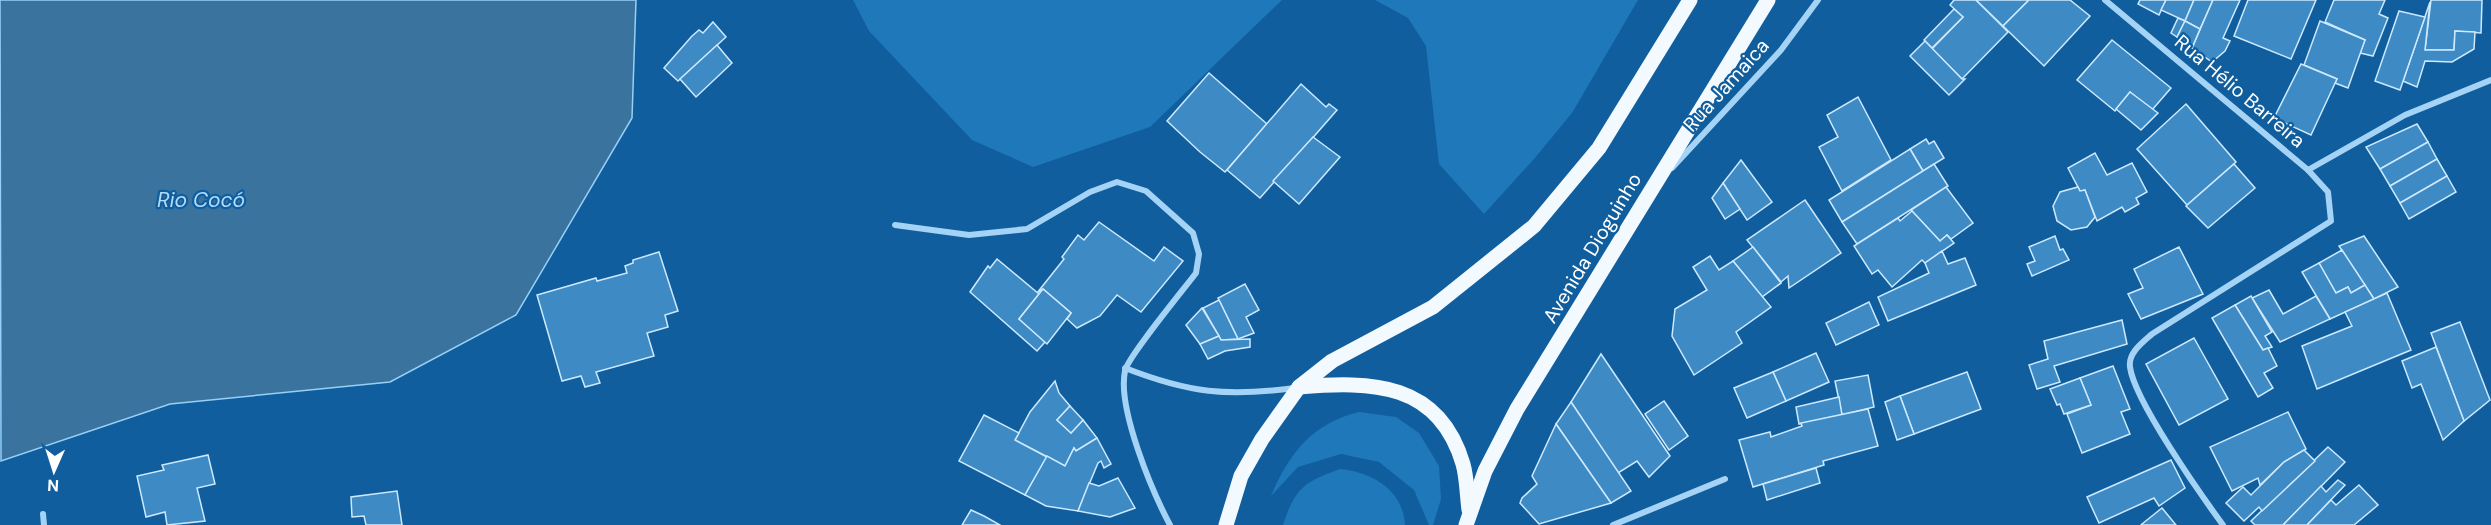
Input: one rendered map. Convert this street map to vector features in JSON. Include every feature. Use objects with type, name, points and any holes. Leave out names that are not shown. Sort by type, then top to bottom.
[{"type":"main road","points":[[1226,525],[1241,476],[1262,439],[1299,387],[1332,361],[1432,307],[1534,226],[1599,148],[1690,0]]},
{"type":"main road","name":"Avenida Dioguinho","points":[[1467,519],[1485,471],[1517,410],[1768,0]]},
{"type":"main road","points":[[1299,387],[1357,386],[1393,391],[1423,401],[1444,422],[1455,441],[1464,467],[1467,519]]},
{"type":"street","name":"Rua Jamaica","points":[[1654,188],[1781,50],[1818,0]]},
{"type":"street","name":"Rua Hélio Barreira","points":[[2105,0],[2308,170],[2404,115],[2491,80]]},
{"type":"street","points":[[2223,525],[2142,399],[2129,366],[2133,352],[2152,334],[2331,221],[2328,192],[2308,170]]},
{"type":"street","points":[[895,225],[969,235],[1027,229],[1090,192],[1117,182],[1146,191],[1193,233],[1199,254],[1196,273],[1125,368],[1126,408],[1156,496],[1170,525]]},
{"type":"street","points":[[1125,368],[1174,386],[1217,393],[1251,394],[1299,387]]},
{"type":"street","points":[[1613,525],[1725,478]]},
{"type":"street","points":[[43,514],[44,525]]},
{"type":"shaded area","points":[[853,0],[1282,0],[1150,127],[1033,167],[972,140],[869,31]]},
{"type":"shaded area","points":[[1375,0],[1638,0],[1572,113],[1484,214],[1439,164],[1426,46],[1408,18]]},
{"type":"shaded area","points":[[1359,412],[1396,417],[1419,433],[1439,466],[1441,499],[1433,525],[1429,525],[1414,490],[1379,462],[1341,454],[1298,467],[1271,496],[1286,466],[1304,442],[1328,424]]},
{"type":"shaded area","points":[[1340,469],[1363,474],[1384,485],[1398,502],[1405,525],[1283,525],[1292,502],[1302,488]]},
{"type":"water","name":"Rio Cocó","points":[[0,0],[636,0],[632,118],[516,315],[390,382],[170,404],[1,461]]},
{"type":"building","points":[[1954,0],[1976,0],[2008,32],[1962,79],[1932,49],[1963,17],[1950,5]]},
{"type":"building","points":[[1976,0],[2029,0],[2003,26]]},
{"type":"building","points":[[2029,0],[2070,0],[2090,16],[2044,66],[2003,26]]},
{"type":"building","points":[[2140,0],[2166,0],[2159,15],[2138,4]]},
{"type":"building","points":[[2166,0],[2194,0],[2185,21],[2161,10]]},
{"type":"building","points":[[2194,0],[2213,0],[2200,29],[2185,21]]},
{"type":"building","points":[[2213,0],[2240,0],[2223,38],[2230,41],[2225,51],[2212,62],[2192,48]]},
{"type":"building","points":[[2248,0],[2316,0],[2291,59],[2234,36]]},
{"type":"building","points":[[2334,0],[2385,0],[2379,14],[2388,18],[2373,56],[2360,53],[2365,40],[2325,22]]},
{"type":"building","points":[[2431,0],[2482,0],[2481,33],[2455,31],[2454,50],[2425,50]]},
{"type":"building","points":[[2430,2],[2425,50],[2454,50],[2455,31],[2475,32],[2474,49],[2452,62],[2425,61],[2417,87],[2403,81]]},
{"type":"building","points":[[1954,9],[1963,17],[1932,48],[1924,40]]},
{"type":"building","points":[[2399,11],[2425,17],[2400,90],[2375,81]]},
{"type":"building","points":[[2178,18],[2185,21],[2177,37],[2171,33]]},
{"type":"building","points":[[2185,21],[2200,29],[2192,48],[2177,37]]},
{"type":"building","points":[[2320,21],[2365,40],[2348,88],[2335,83],[2337,79],[2304,65]]},
{"type":"building","points":[[713,22],[726,37],[678,81],[664,68],[692,36],[699,30],[703,33]]},
{"type":"building","points":[[2112,40],[2171,88],[2152,110],[2130,92],[2115,111],[2077,80]]},
{"type":"building","points":[[1925,41],[1962,79],[1965,79],[1949,95],[1910,56]]},
{"type":"building","points":[[717,45],[732,63],[696,97],[680,79]]},
{"type":"building","points":[[2301,64],[2337,79],[2311,135],[2274,118]]},
{"type":"building","points":[[1209,73],[1267,124],[1225,172],[1167,121]]},
{"type":"building","points":[[1301,84],[1326,107],[1329,104],[1337,110],[1260,198],[1227,170]]},
{"type":"building","points":[[2130,92],[2158,113],[2141,130],[2116,109]]},
{"type":"building","points":[[1858,97],[1891,160],[1842,191],[1819,147],[1838,137],[1827,115]]},
{"type":"building","points":[[2186,104],[2236,162],[2187,205],[2137,149]]},
{"type":"building","points":[[2417,124],[2428,142],[2380,169],[2366,147]]},
{"type":"building","points":[[1313,137],[1340,157],[1299,204],[1273,181]]},
{"type":"building","points":[[1926,139],[1929,144],[1934,141],[1944,158],[1923,171],[1910,149]]},
{"type":"building","points":[[2428,142],[2437,159],[2390,186],[2380,169]]},
{"type":"building","points":[[1910,149],[1923,171],[1842,222],[1829,200]]},
{"type":"building","points":[[2095,153],[2107,175],[2132,163],[2147,192],[2136,198],[2139,204],[2125,212],[2122,207],[2097,221],[2085,190],[2080,191],[2068,168]]},
{"type":"building","points":[[2437,159],[2447,176],[2400,203],[2390,186]]},
{"type":"building","points":[[1741,160],[1772,202],[1747,220],[1723,183]]},
{"type":"building","points":[[1934,164],[1948,186],[1857,244],[1842,222]]},
{"type":"building","points":[[2234,164],[2255,188],[2208,228],[2186,206]]},
{"type":"building","points":[[2447,176],[2456,192],[2409,219],[2400,203]]},
{"type":"building","points":[[1723,183],[1740,209],[1725,219],[1712,198]]},
{"type":"building","points":[[1946,187],[1973,223],[1951,239],[1947,235],[1940,241],[1911,210]]},
{"type":"building","points":[[2078,187],[2080,191],[2085,190],[2095,217],[2087,227],[2071,230],[2057,221],[2053,206],[2060,192]]},
{"type":"building","points":[[1805,200],[1841,253],[1789,288],[1788,276],[1781,282],[1747,240]]},
{"type":"building","points":[[1912,211],[1940,241],[1947,235],[1954,243],[1925,263],[1922,260],[1892,287],[1878,270],[1872,274],[1854,246],[1898,218],[1900,221]]},
{"type":"building","points":[[1099,222],[1154,261],[1164,247],[1183,261],[1141,312],[1117,295],[1100,316],[1077,328],[1067,319],[1071,313],[1043,289],[1037,293],[1064,259],[1062,257],[1078,235],[1084,240]]},
{"type":"building","points":[[2055,236],[2060,250],[2063,249],[2069,260],[2032,276],[2027,264],[2035,261],[2029,247]]},
{"type":"building","points":[[2364,236],[2398,287],[2374,299],[2339,246]]},
{"type":"building","points":[[1753,247],[1781,283],[1762,297],[1733,261]]},
{"type":"building","points":[[2179,247],[2203,294],[2141,319],[2128,294],[2143,288],[2134,269]]},
{"type":"building","points":[[2342,250],[2365,285],[2351,293],[2348,287],[2336,293],[2319,263]]},
{"type":"building","points":[[1942,251],[1948,264],[1965,258],[1976,285],[1888,321],[1878,297],[1929,273],[1925,263]]},
{"type":"building","points":[[659,252],[678,311],[665,315],[668,327],[647,333],[654,356],[596,372],[600,383],[585,387],[581,376],[562,381],[537,295],[596,278],[597,281],[627,273],[625,266],[633,263],[633,260]]},
{"type":"building","points":[[1710,256],[1719,270],[1733,261],[1771,307],[1736,332],[1742,343],[1694,375],[1672,336],[1675,309],[1707,290],[1693,267]]},
{"type":"building","points":[[997,259],[1039,294],[1019,319],[1045,342],[1037,351],[970,292],[988,266],[990,268]]},
{"type":"building","points":[[2319,263],[2336,293],[2348,287],[2351,293],[2365,285],[2374,299],[2330,319],[2302,272]]},
{"type":"building","points":[[1245,284],[1259,310],[1246,317],[1254,333],[1238,339],[1218,298]]},
{"type":"building","points":[[1043,289],[1071,313],[1047,344],[1019,319]]},
{"type":"building","points":[[2269,290],[2283,314],[2316,296],[2330,319],[2280,342],[2252,298]]},
{"type":"building","points":[[2387,293],[2411,350],[2317,389],[2302,346],[2352,326],[2345,312]]},
{"type":"building","points":[[2251,296],[2272,332],[2265,336],[2272,347],[2263,350],[2235,305]]},
{"type":"building","points":[[1219,300],[1238,339],[1221,340],[1203,308]]},
{"type":"building","points":[[1869,302],[1879,325],[1836,345],[1826,323]]},
{"type":"building","points":[[2235,305],[2263,350],[2268,348],[2277,366],[2264,373],[2273,388],[2258,397],[2212,318]]},
{"type":"building","points":[[1202,308],[1219,336],[1200,344],[1186,325]]},
{"type":"building","points":[[2122,320],[2127,344],[2054,366],[2060,382],[2037,389],[2029,365],[2048,359],[2044,341]]},
{"type":"building","points":[[2460,322],[2490,400],[2464,421],[2431,333]]},
{"type":"building","points":[[1219,336],[1221,340],[1250,339],[1250,347],[1225,351],[1208,359],[1200,344]]},
{"type":"building","points":[[2194,338],[2228,399],[2179,425],[2146,364]]},
{"type":"building","points":[[2436,347],[2464,421],[2443,440],[2421,384],[2412,388],[2402,361]]},
{"type":"building","points":[[1816,353],[1829,382],[1786,401],[1773,372]]},
{"type":"building","points":[[1601,354],[1670,456],[1649,477],[1637,461],[1618,473],[1571,402]]},
{"type":"building","points":[[2113,366],[2130,409],[2121,412],[2130,434],[2082,453],[2067,414],[2091,405],[2080,378]]},
{"type":"building","points":[[1773,372],[1786,401],[1747,418],[1734,388]]},
{"type":"building","points":[[1967,372],[1981,409],[1914,434],[1900,396]]},
{"type":"building","points":[[1868,375],[1874,407],[1842,415],[1835,381]]},
{"type":"building","points":[[2080,378],[2091,405],[2064,414],[2050,389]]},
{"type":"building","points":[[1055,381],[1059,393],[1070,406],[1057,420],[1071,433],[1083,420],[1097,438],[1076,451],[1074,448],[1065,466],[1015,440],[1030,412]]},
{"type":"building","points":[[1900,396],[1914,434],[1897,440],[1885,402]]},
{"type":"building","points":[[1839,397],[1842,415],[1799,424],[1796,407]]},
{"type":"building","points":[[1664,401],[1688,436],[1669,450],[1645,414]]},
{"type":"building","points":[[1571,402],[1631,491],[1611,503],[1556,424]]},
{"type":"building","points":[[1070,406],[1083,420],[1071,433],[1057,420]]},
{"type":"building","points":[[1868,409],[1878,446],[1823,461],[1824,465],[1753,487],[1739,440],[1770,432],[1771,437],[1802,426],[1801,423]]},
{"type":"building","points":[[2288,412],[2306,449],[2284,462],[2260,485],[2258,478],[2232,491],[2210,447]]},
{"type":"building","points":[[984,415],[1019,433],[1015,440],[1047,457],[1025,495],[959,461]]},
{"type":"building","points":[[1556,424],[1611,503],[1539,524],[1520,503],[1522,498],[1537,484],[1532,476]]},
{"type":"building","points":[[1097,438],[1111,464],[1104,468],[1101,461],[1098,463],[1078,511],[1046,506],[1025,495],[1047,456],[1065,466],[1074,448],[1076,451]]},
{"type":"building","points":[[2328,447],[2345,462],[2283,525],[2255,525],[2251,521]]},
{"type":"building","points":[[2304,450],[2315,461],[2262,511],[2259,507],[2244,521],[2226,503],[2243,487],[2251,495],[2284,462]]},
{"type":"building","points":[[208,455],[215,484],[197,488],[205,521],[167,525],[165,512],[146,517],[137,476],[164,470],[162,465]]},
{"type":"building","points":[[2171,460],[2185,488],[2159,506],[2154,498],[2099,523],[2087,497]]},
{"type":"building","points":[[1816,468],[1820,483],[1767,500],[1763,484]]},
{"type":"building","points":[[1118,478],[1135,508],[1110,517],[1078,511],[1089,483],[1099,486]]},
{"type":"building","points":[[2338,480],[2345,485],[2307,525],[2283,525],[2321,486],[2326,492]]},
{"type":"building","points":[[2359,485],[2378,505],[2354,525],[2307,525],[2331,500],[2336,505]]},
{"type":"building","points":[[397,491],[402,525],[366,525],[364,516],[352,517],[351,497]]},
{"type":"building","points":[[2162,508],[2176,525],[2141,525],[2142,524]]},
{"type":"building","points":[[971,510],[984,516],[1000,525],[962,525]]}]
